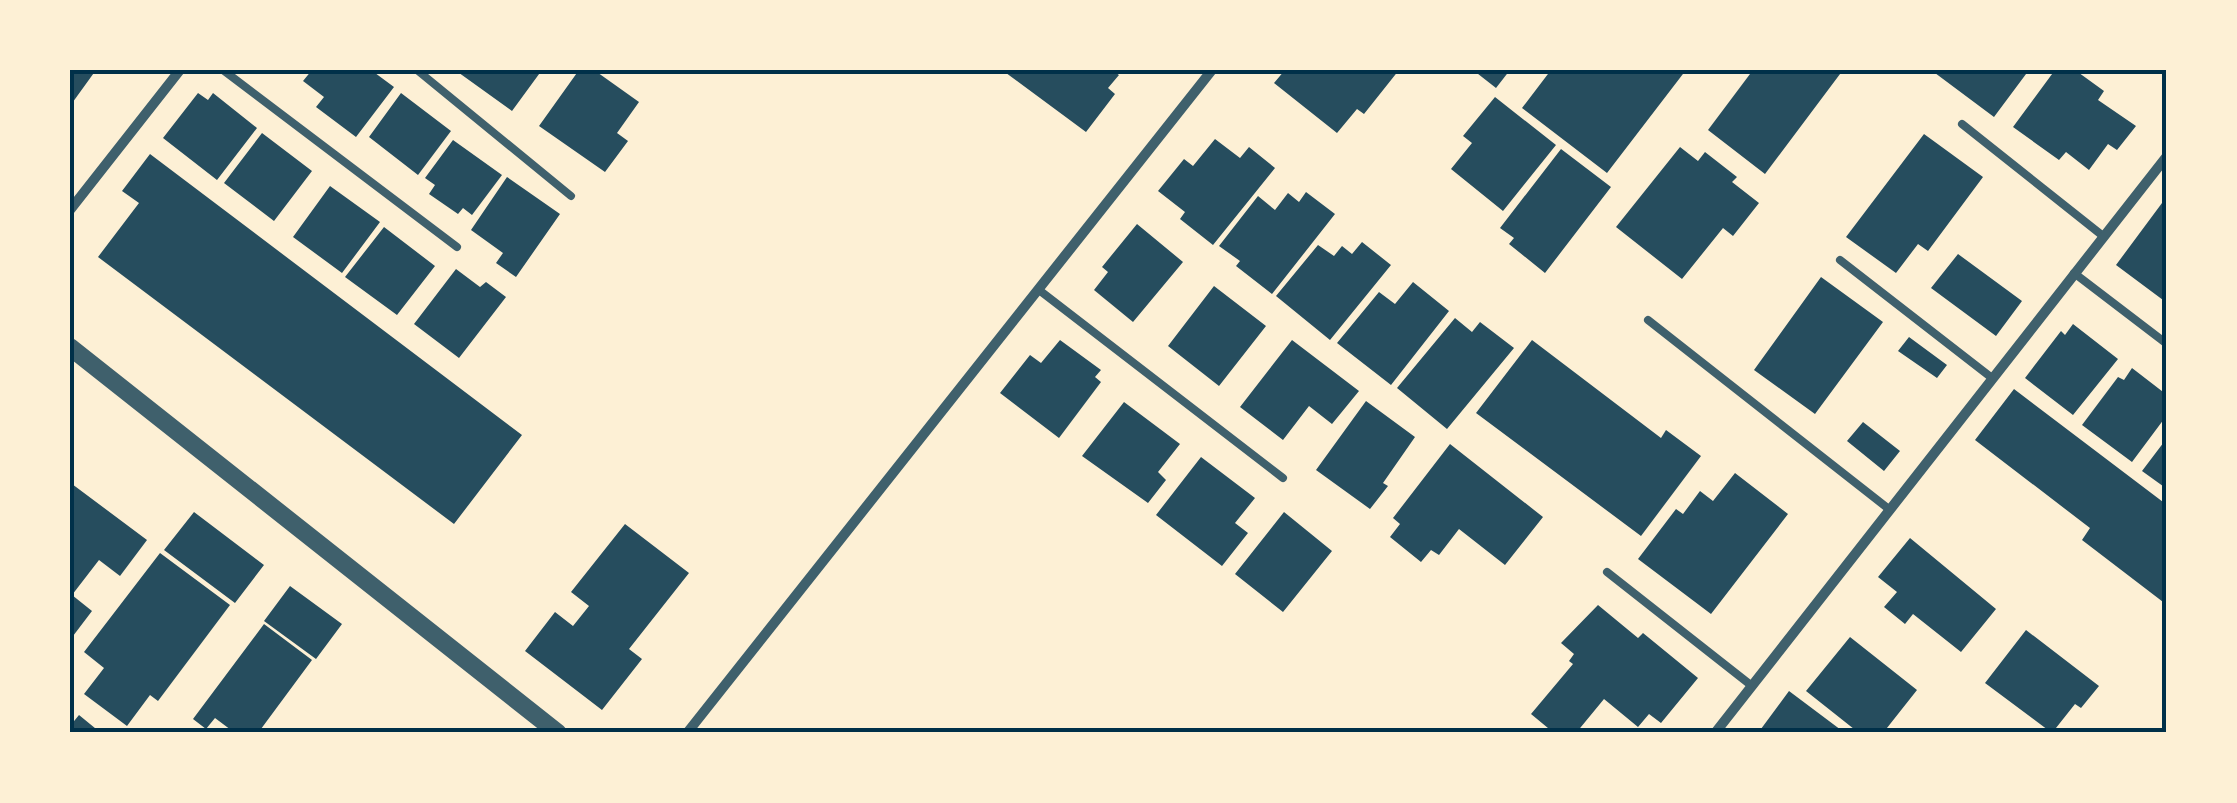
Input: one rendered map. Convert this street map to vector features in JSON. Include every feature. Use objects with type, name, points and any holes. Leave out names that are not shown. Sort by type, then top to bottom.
[{"type":"street","points":[[70,210],[180,70]]},
{"type":"street","points":[[688,733],[1212,70]]},
{"type":"street","points":[[1715,733],[2167,156]]},
{"type":"street","points":[[70,347],[558,733]]},
{"type":"lane","points":[[223,70],[457,247]]},
{"type":"lane","points":[[417,70],[572,196]]},
{"type":"lane","points":[[1962,124],[2103,236]]},
{"type":"lane","points":[[1840,260],[1992,378]]},
{"type":"lane","points":[[2074,272],[2167,344]]},
{"type":"lane","points":[[1039,290],[1283,478]]},
{"type":"lane","points":[[1648,320],[1890,510]]},
{"type":"lane","points":[[1607,572],[1752,686]]},
{"type":"building","points":[[70,70],[96,70],[70,106]]},
{"type":"building","points":[[312,70],[371,70],[394,87],[356,137],[316,107],[324,97],[303,81]]},
{"type":"building","points":[[455,70],[542,70],[512,111]]},
{"type":"building","points":[[579,70],[594,70],[639,102],[617,133],[628,141],[605,172],[539,126]]},
{"type":"building","points":[[1002,70],[1112,70],[1119,75],[1108,88],[1115,94],[1086,132]]},
{"type":"building","points":[[1285,70],[1399,70],[1364,114],[1357,109],[1337,133],[1274,83]]},
{"type":"building","points":[[1473,70],[1510,70],[1496,88]]},
{"type":"building","points":[[1551,70],[1686,70],[1607,173],[1522,108]]},
{"type":"building","points":[[1753,70],[1843,70],[1765,174],[1708,130]]},
{"type":"building","points":[[2029,70],[1994,117],[1935,73]]},
{"type":"building","points":[[2055,70],[2075,70],[2104,91],[2098,100],[2136,126],[2117,150],[2108,144],[2089,170],[2066,152],[2059,160],[2013,127]]},
{"type":"building","points":[[198,93],[208,100],[213,93],[257,128],[217,180],[163,138]]},
{"type":"building","points":[[401,93],[451,131],[418,175],[369,137]]},
{"type":"building","points":[[1495,97],[1556,145],[1503,211],[1451,169],[1472,143],[1463,136]]},
{"type":"building","points":[[262,133],[312,171],[274,221],[224,183]]},
{"type":"building","points":[[1924,134],[1983,177],[1928,251],[1918,244],[1896,273],[1846,237]]},
{"type":"building","points":[[1215,139],[1240,158],[1249,147],[1275,168],[1213,245],[1180,219],[1185,212],[1158,191],[1184,159],[1193,166]]},
{"type":"building","points":[[453,140],[502,175],[472,215],[463,208],[458,214],[429,194],[435,185],[425,178]]},
{"type":"building","points":[[1680,147],[1698,161],[1705,152],[1737,177],[1732,182],[1759,203],[1733,236],[1723,228],[1682,279],[1616,227]]},
{"type":"building","points":[[1561,149],[1611,187],[1545,273],[1509,244],[1514,238],[1500,228]]},
{"type":"building","points":[[150,154],[522,435],[454,524],[98,257],[139,203],[122,191]]},
{"type":"building","points":[[507,177],[560,214],[516,277],[496,263],[503,253],[471,230]]},
{"type":"building","points":[[330,186],[380,222],[342,273],[293,237]]},
{"type":"building","points":[[1306,192],[1335,214],[1272,294],[1236,266],[1240,261],[1219,246],[1258,196],[1275,210],[1288,193],[1299,202]]},
{"type":"building","points":[[2162,203],[2167,207],[2167,295],[2163,300],[2116,265]]},
{"type":"building","points":[[1137,224],[1183,262],[1133,322],[1094,290],[1108,272],[1102,267]]},
{"type":"building","points":[[384,227],[435,266],[397,315],[345,277]]},
{"type":"building","points":[[1362,242],[1391,265],[1330,340],[1276,296],[1318,245],[1334,256],[1342,246],[1352,254]]},
{"type":"building","points":[[1958,254],[2022,301],[1996,336],[1931,288]]},
{"type":"building","points":[[456,269],[480,287],[486,282],[506,297],[459,358],[414,324]]},
{"type":"building","points":[[1821,277],[1883,322],[1815,414],[1754,370]]},
{"type":"building","points":[[1413,282],[1449,311],[1391,385],[1337,343],[1379,292],[1395,304]]},
{"type":"building","points":[[1214,286],[1266,326],[1219,386],[1168,346]]},
{"type":"building","points":[[1455,318],[1472,332],[1480,322],[1514,348],[1447,429],[1397,388]]},
{"type":"building","points":[[2073,324],[2118,359],[2073,415],[2025,378],[2061,331],[2065,335]]},
{"type":"building","points":[[1909,337],[1947,365],[1937,378],[1898,351]]},
{"type":"building","points":[[1060,340],[1101,370],[1095,377],[1101,382],[1059,438],[1000,393],[1030,355],[1041,363]]},
{"type":"building","points":[[1292,340],[1359,391],[1332,424],[1309,406],[1283,440],[1240,407]]},
{"type":"building","points":[[1532,340],[1661,438],[1666,430],[1701,456],[1641,536],[1476,413]]},
{"type":"building","points":[[2132,368],[2167,395],[2167,415],[2132,462],[2082,425],[2118,377],[2124,380]]},
{"type":"building","points":[[2014,389],[2167,505],[2167,605],[2082,540],[2090,528],[1975,440]]},
{"type":"building","points":[[1366,401],[1415,437],[1383,483],[1388,486],[1370,509],[1316,470]]},
{"type":"building","points":[[1124,402],[1180,444],[1158,472],[1166,480],[1148,503],[1082,456]]},
{"type":"building","points":[[1863,422],[1900,451],[1884,471],[1847,441]]},
{"type":"building","points":[[2167,438],[2167,489],[2142,471]]},
{"type":"building","points":[[1450,444],[1543,517],[1505,565],[1459,529],[1439,555],[1431,550],[1421,562],[1390,537],[1400,524],[1393,518]]},
{"type":"building","points":[[1201,457],[1255,498],[1235,523],[1248,533],[1222,566],[1156,515]]},
{"type":"building","points":[[1735,473],[1788,514],[1711,614],[1638,559],[1676,509],[1683,514],[1700,491],[1713,501]]},
{"type":"building","points":[[72,484],[147,540],[120,576],[99,560],[72,595],[92,611],[70,640]]},
{"type":"building","points":[[194,512],[264,565],[235,603],[164,550]]},
{"type":"building","points":[[1284,512],[1332,551],[1283,612],[1235,574]]},
{"type":"building","points":[[625,524],[689,573],[629,649],[642,659],[602,710],[525,651],[555,612],[573,626],[589,606],[571,592]]},
{"type":"building","points":[[1910,538],[1996,609],[1961,652],[1913,614],[1905,624],[1884,607],[1897,592],[1878,577]]},
{"type":"building","points":[[160,553],[230,605],[158,701],[150,695],[127,726],[84,694],[104,668],[84,652]]},
{"type":"building","points":[[290,586],[342,624],[316,659],[264,621]]},
{"type":"building","points":[[1598,605],[1638,638],[1643,633],[1698,678],[1661,723],[1649,714],[1638,727],[1604,699],[1576,733],[1554,733],[1531,714],[1573,664],[1569,661],[1574,654],[1561,643]]},
{"type":"building","points":[[264,624],[312,660],[258,733],[235,733],[215,718],[206,729],[193,719]]},
{"type":"building","points":[[2026,630],[2099,686],[2081,708],[2075,704],[2052,733],[1985,683]]},
{"type":"building","points":[[1850,637],[1917,690],[1883,733],[1859,733],[1806,691]]},
{"type":"building","points":[[1789,691],[1845,733],[1758,733]]},
{"type":"building","points":[[79,715],[101,733],[70,733],[70,726]]}]
